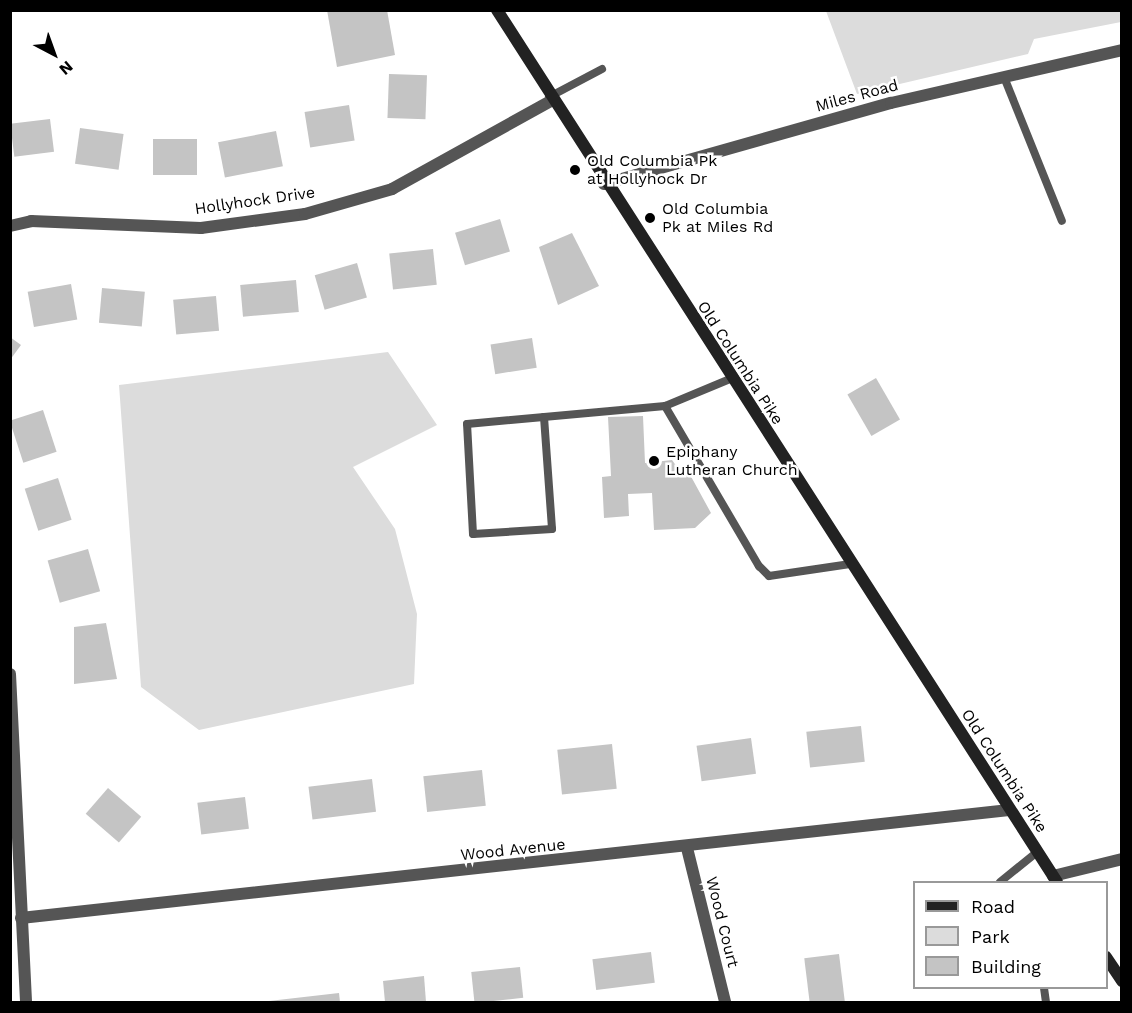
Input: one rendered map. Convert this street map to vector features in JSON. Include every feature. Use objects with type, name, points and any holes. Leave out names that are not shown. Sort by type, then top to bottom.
[{"type":"main road","name":"Old Columbia Pike","points":[[497,10],[604,184],[1055,879]]},
{"type":"main road","points":[[1108,959],[1122,981]]},
{"type":"street","name":"Miles Road","points":[[604,184],[1004,77],[1122,50]]},
{"type":"street","name":"Hollyhock Drive","points":[[10,226],[31,221],[201,228],[305,214],[392,189],[550,99]]},
{"type":"street","points":[[10,674],[26,1002]]},
{"type":"street","name":"Wood Avenue","points":[[21,918],[687,848],[1009,810]]},
{"type":"street","name":"Wood Court","points":[[687,848],[724,1002]]},
{"type":"street","points":[[1055,879],[1122,859]]},
{"type":"lane","points":[[550,99],[602,69]]},
{"type":"lane","points":[[1004,77],[1062,221]]},
{"type":"lane","points":[[544,417],[552,529],[473,534],[467,424],[544,417],[665,406],[730,379]]},
{"type":"lane","points":[[665,406],[769,576],[850,564]]},
{"type":"lane","points":[[1001,881],[1037,852]]},
{"type":"green space","points":[[1121,10],[1121,22],[1034,39],[1028,54],[857,94],[826,11]]},
{"type":"green space","points":[[388,352],[437,425],[353,467],[395,529],[417,614],[414,684],[199,730],[141,687],[119,385]]},
{"type":"building","points":[[327,10],[387,10],[395,55],[337,67]]},
{"type":"building","points":[[389,74],[427,75],[425,119],[387,118]]},
{"type":"building","points":[[349,105],[355,141],[310,148],[305,112]]},
{"type":"building","points":[[50,119],[54,152],[14,157],[10,124]]},
{"type":"building","points":[[80,128],[124,134],[119,170],[75,164]]},
{"type":"building","points":[[276,131],[283,166],[225,178],[218,142]]},
{"type":"building","points":[[153,139],[197,139],[197,175],[153,175]]},
{"type":"building","points":[[500,219],[510,252],[465,265],[455,233]]},
{"type":"building","points":[[572,233],[599,286],[558,305],[539,247]]},
{"type":"building","points":[[433,249],[437,285],[393,289],[389,254]]},
{"type":"building","points":[[357,263],[367,298],[325,310],[315,275]]},
{"type":"building","points":[[296,280],[299,312],[243,317],[240,285]]},
{"type":"building","points":[[71,284],[77,319],[34,327],[28,292]]},
{"type":"building","points":[[102,288],[145,292],[142,327],[99,323]]},
{"type":"building","points":[[216,296],[219,331],[176,335],[173,300]]},
{"type":"building","points":[[10,337],[21,345],[10,360]]},
{"type":"building","points":[[532,338],[537,368],[495,374],[491,345]]},
{"type":"building","points":[[876,378],[900,420],[871,436],[847,395]]},
{"type":"building","points":[[43,410],[57,452],[23,463],[10,421]]},
{"type":"building","points":[[643,416],[645,463],[672,460],[682,474],[688,471],[711,513],[695,528],[654,530],[652,493],[628,494],[629,516],[604,518],[602,477],[611,476],[608,417]]},
{"type":"building","points":[[58,478],[72,520],[38,531],[25,489]]},
{"type":"building","points":[[88,549],[100,591],[60,603],[48,561]]},
{"type":"building","points":[[106,623],[117,679],[74,684],[74,627]]},
{"type":"building","points":[[861,726],[865,762],[810,768],[806,732]]},
{"type":"building","points":[[751,738],[756,774],[702,781],[697,746]]},
{"type":"building","points":[[612,744],[617,789],[562,795],[557,750]]},
{"type":"building","points":[[482,770],[486,806],[427,812],[423,776]]},
{"type":"building","points":[[372,779],[376,812],[312,820],[308,787]]},
{"type":"building","points":[[108,788],[141,817],[119,843],[86,814]]},
{"type":"building","points":[[245,797],[249,829],[201,835],[197,803]]},
{"type":"building","points":[[651,952],[655,983],[596,990],[592,959]]},
{"type":"building","points":[[839,954],[845,1002],[810,1002],[804,958]]},
{"type":"building","points":[[520,967],[523,998],[474,1002],[471,972]]},
{"type":"building","points":[[424,976],[426,1002],[385,1002],[383,981]]},
{"type":"building","points":[[339,993],[340,1002],[269,1002],[269,1001]]},
{"type":"place","name":"Old Columbia Pk at Hollyhock Dr","points":[[575,170]]},
{"type":"place","name":"Old Columbia Pk at Miles Rd","points":[[650,218]]},
{"type":"place","name":"Epiphany Lutheran Church","points":[[654,461]]}]
